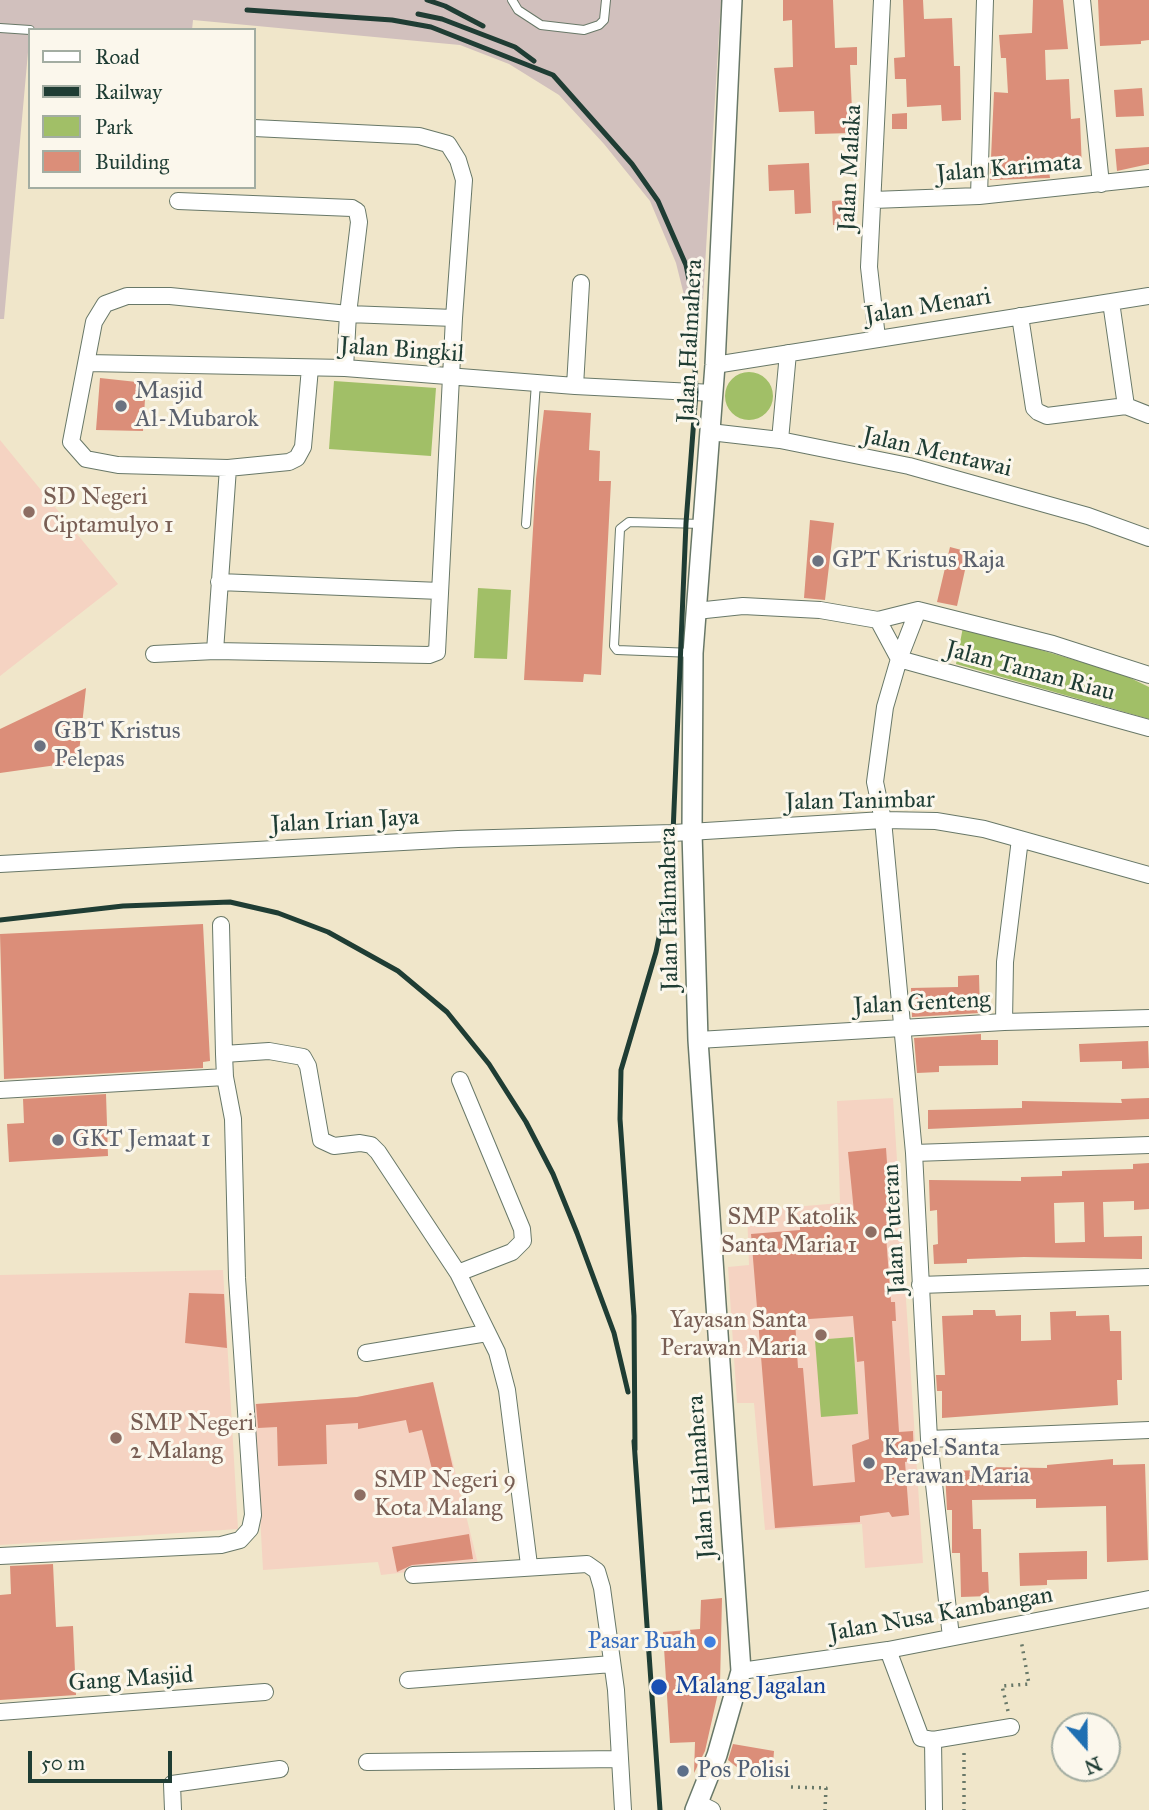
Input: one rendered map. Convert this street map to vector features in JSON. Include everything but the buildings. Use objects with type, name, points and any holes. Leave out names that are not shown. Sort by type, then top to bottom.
[{"type":"street","name":"Jalan Halmahera","points":[[702,1808],[740,1671],[698,1040],[692,832],[696,611],[715,365],[732,0]]},
{"type":"street","name":"Jalan Malaka","points":[[877,338],[869,286],[882,0]]},
{"type":"street","points":[[979,196],[985,0]]},
{"type":"street","points":[[1082,0],[1101,184]]},
{"type":"street","points":[[154,654],[215,651],[433,655],[440,647],[450,377],[464,180],[458,160],[448,144],[419,136],[256,128]]},
{"type":"street","name":"Jalan Karimata","points":[[873,201],[979,196],[1149,178]]},
{"type":"street","points":[[178,201],[352,208],[357,211],[359,222],[348,314],[345,368]]},
{"type":"street","points":[[575,386],[581,283]]},
{"type":"street","points":[[310,368],[302,453],[289,461],[228,468],[118,465],[86,459],[71,442],[94,322],[106,304],[127,296],[170,296],[348,314],[454,318]]},
{"type":"street","name":"Jalan Menari","points":[[715,365],[1149,296]]},
{"type":"street","points":[[1111,302],[1126,406]]},
{"type":"street","points":[[1020,316],[1034,408],[1038,412],[1047,416],[1126,406],[1149,415]]},
{"type":"street","points":[[780,440],[788,353]]},
{"type":"street","name":"Jalan Bingkil","points":[[87,363],[345,368],[575,386],[713,393]]},
{"type":"street","name":"Jalan Mentawai","points":[[710,432],[780,440],[909,466],[984,486],[1149,538]]},
{"type":"street","points":[[215,651],[228,468]]},
{"type":"street","points":[[219,582],[440,592]]},
{"type":"street","name":"Jalan Taman Riau","points":[[696,611],[743,606],[820,610],[878,620],[919,610],[1053,644],[1149,675]]},
{"type":"street","points":[[899,659],[919,610]]},
{"type":"street","points":[[878,620],[899,659]]},
{"type":"street","name":"Jalan Taman Riau","points":[[899,659],[1149,728]]},
{"type":"street","name":"Jalan Puteran","points":[[899,659],[878,745],[875,782],[883,820],[903,1028],[914,1153],[929,1439],[951,1637]]},
{"type":"street","name":"Jalan Tanimbar","points":[[692,832],[883,820],[936,821],[1020,839],[1149,875]]},
{"type":"street","name":"Jalan Irian Jaya","points":[[0,864],[458,839],[692,832]]},
{"type":"street","points":[[1004,1023],[1005,962],[1020,839]]},
{"type":"street","points":[[0,1556],[221,1545],[240,1540],[250,1529],[253,1515],[237,1278],[233,1119],[225,1077],[221,925]]},
{"type":"street","name":"Jalan Genteng","points":[[698,1040],[1149,1018]]},
{"type":"street","points":[[224,1054],[269,1051],[303,1056],[308,1066],[320,1140],[334,1146],[360,1143],[371,1145],[458,1273],[496,1352],[507,1390],[520,1476],[529,1565]]},
{"type":"street","points":[[0,1090],[225,1077]]},
{"type":"street","points":[[458,1273],[513,1252],[523,1241],[522,1229],[460,1080]]},
{"type":"street","points":[[914,1153],[1149,1145]]},
{"type":"street","points":[[920,1284],[1149,1277]]},
{"type":"street","points":[[366,1353],[487,1333]]},
{"type":"street","points":[[929,1439],[1149,1430]]},
{"type":"street","points":[[413,1575],[529,1565],[587,1564],[597,1571],[602,1588],[612,1664],[623,1810]]},
{"type":"street","name":"Jalan Nusa Kambangan","points":[[740,1671],[888,1650],[1149,1599]]},
{"type":"street","points":[[888,1650],[918,1734],[933,1740],[1011,1727]]},
{"type":"street","points":[[408,1680],[612,1664]]},
{"type":"street","name":"Gang Masjid","points":[[0,1712],[265,1692]]},
{"type":"street","points":[[933,1740],[934,1810]]},
{"type":"street","points":[[367,1762],[620,1759]]},
{"type":"street","points":[[173,1810],[172,1784],[280,1769]]},
{"type":"lane","points":[[512,0],[518,10],[541,25],[584,30],[599,25],[604,20],[606,0]]},
{"type":"lane","points":[[0,28],[28,30]]},
{"type":"lane","points":[[526,524],[536,383]]},
{"type":"lane","points":[[694,653],[618,650],[614,646],[619,543],[620,529],[629,523],[702,524]]},
{"type":"path","points":[[1011,1727],[1002,1686],[1029,1684],[1018,1624]]},
{"type":"path","points":[[964,1736],[964,1810]]},
{"type":"path","points":[[790,1787],[826,1788],[825,1810]]},
{"type":"shaded area","points":[[0,0],[721,0],[703,299],[690,310],[676,263],[650,201],[604,144],[559,95],[509,64],[460,45],[193,20],[192,28],[28,28],[4,319],[0,319]]},
{"type":"shaded area","name":"SD Negeri Ciptamulyo 1","points":[[0,440],[118,584],[0,676]]},
{"type":"shaded area","name":"Yayasan Santa Perawan Maria","points":[[893,1098],[923,1563],[865,1568],[862,1524],[765,1530],[754,1403],[737,1403],[728,1267],[749,1265],[747,1211],[840,1203],[837,1101]]},
{"type":"shaded area","name":"SMP Negeri 2 Malang","points":[[223,1270],[238,1529],[0,1545],[0,1275]]},
{"type":"shaded area","name":"SMP Negeri 9 Kota Malang","points":[[433,1382],[478,1564],[381,1575],[378,1562],[263,1570],[254,1404],[357,1397]]},
{"type":"green space","points":[[749,372],[758,373],[766,379],[772,387],[772,405],[766,413],[758,419],[749,420],[740,419],[732,413],[726,405],[725,396],[726,387],[732,379],[740,373]]},
{"type":"green space","points":[[334,381],[436,388],[431,456],[329,449]]},
{"type":"green space","points":[[478,588],[511,590],[507,659],[474,658]]},
{"type":"green space","points":[[963,627],[1122,674],[1149,687],[1149,719],[956,664]]},
{"type":"green space","points":[[853,1337],[858,1414],[821,1417],[815,1340]]},
{"type":"railway","points":[[427,0],[445,6],[483,26]]},
{"type":"railway","points":[[247,10],[392,20],[431,27],[553,75],[632,164],[658,201],[686,265],[692,294],[696,392],[686,523],[673,833],[665,908],[656,952],[621,1070],[620,1119],[634,1316],[635,1450]]},
{"type":"railway","points":[[418,14],[442,19],[515,47],[534,61]]},
{"type":"railway","points":[[0,920],[123,906],[230,902],[278,913],[328,932],[398,971],[447,1012],[489,1064],[526,1122],[553,1174],[577,1233],[614,1333],[628,1392]]},
{"type":"railway","points":[[634,1441],[660,1810]]},
{"type":"place","name":"Masjid Al-Mubarok","points":[[121,406]]},
{"type":"place","name":"SD Negeri Ciptamulyo 1","points":[[29,512]]},
{"type":"place","name":"GPT Kristus Raja","points":[[818,561]]},
{"type":"place","name":"GBT Kristus Pelepas","points":[[40,746]]},
{"type":"place","name":"GKT Jemaat 1","points":[[58,1140]]},
{"type":"place","name":"SMP Katolik Santa Maria 1","points":[[871,1232]]},
{"type":"place","name":"Yayasan Santa Perawan Maria","points":[[821,1335]]},
{"type":"place","name":"SMP Negeri 2 Malang","points":[[116,1438]]},
{"type":"place","name":"Kapel Santa Perawan Maria","points":[[869,1463]]},
{"type":"place","name":"SMP Negeri 9 Kota Malang","points":[[360,1495]]},
{"type":"place","name":"Pasar Buah","points":[[710,1642]]},
{"type":"place","name":"Malang Jagalan","points":[[659,1687]]},
{"type":"place","name":"Pos Polisi","points":[[683,1771]]}]
